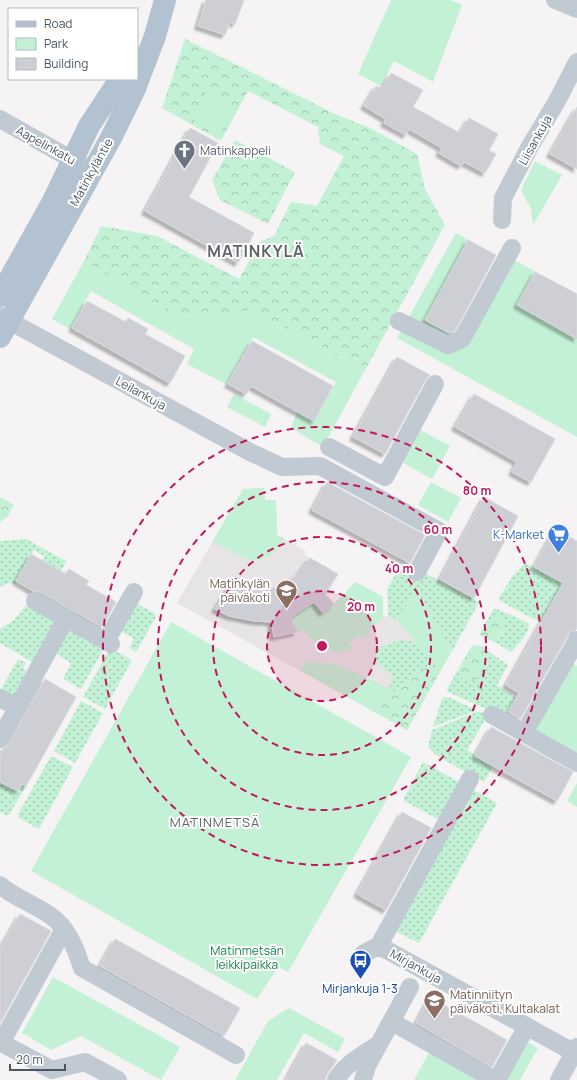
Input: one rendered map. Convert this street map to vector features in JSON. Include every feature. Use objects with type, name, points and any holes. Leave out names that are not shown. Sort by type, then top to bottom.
[{"type":"main road","name":"Matinkyläntie","points":[[138,45],[164,0]]},
{"type":"main road","name":"Matinkyläntie","points":[[3,325],[111,138],[134,91],[156,36],[164,0]]},
{"type":"main road","name":"Matinkyläntie","points":[[0,296],[53,200],[72,159],[90,126],[119,80]]},
{"type":"street","points":[[555,0],[577,9]]},
{"type":"street","name":"Liisankuja","points":[[502,220],[503,198],[577,62]]},
{"type":"street","name":"Aapelinkatu","points":[[0,119],[92,171]]},
{"type":"street","points":[[399,321],[448,345],[462,339],[512,248]]},
{"type":"street","name":"Leilankuja","points":[[3,325],[250,452],[282,467],[320,466],[439,531],[416,572]]},
{"type":"street","points":[[329,447],[385,477],[435,384]]},
{"type":"street","points":[[35,601],[109,642],[134,592]]},
{"type":"street","points":[[0,739],[66,618]]},
{"type":"street","points":[[524,733],[572,659],[577,640]]},
{"type":"street","points":[[0,698],[17,707]]},
{"type":"street","points":[[492,715],[577,763]]},
{"type":"street","name":"Mirjankuja","points":[[470,779],[370,950],[383,948],[576,1051]]},
{"type":"street","points":[[0,885],[9,892],[52,916],[75,945],[82,968],[236,1054]]},
{"type":"street","points":[[64,930],[0,1043],[52,1070],[85,1062],[118,1080]]},
{"type":"street","points":[[363,1080],[367,1066],[410,987]]},
{"type":"street","points":[[392,1022],[496,1080],[527,1026]]},
{"type":"street","points":[[336,1080],[350,1063],[378,1045]]},
{"type":"street","points":[[559,1080],[576,1051]]},
{"type":"shaded area","name":"Matinkylän päiväkoti","points":[[264,488],[265,500],[276,500],[277,535],[306,551],[304,555],[338,574],[326,594],[334,604],[356,582],[383,597],[383,616],[396,619],[417,591],[452,651],[407,730],[177,603],[243,489]]},
{"type":"green space","points":[[391,0],[451,0],[462,5],[433,82],[394,61],[381,86],[358,74]]},
{"type":"green space","points":[[185,39],[337,115],[370,128],[417,154],[425,189],[445,225],[365,370],[251,310],[213,317],[174,315],[84,261],[101,226],[157,236],[239,279],[260,242],[274,236],[291,202],[317,206],[344,156],[320,144],[318,127],[248,91],[221,141],[162,108]]},
{"type":"green space","points":[[206,92],[235,107],[220,135],[192,119]]},
{"type":"green space","points":[[235,140],[295,172],[268,224],[220,200],[212,180]]},
{"type":"green space","points":[[535,161],[562,175],[533,225],[531,209],[521,190]]},
{"type":"green space","points":[[456,233],[468,240],[425,320],[455,336],[501,253],[577,294],[577,437],[397,338]]},
{"type":"green space","points":[[84,261],[174,315],[213,317],[251,310],[365,370],[323,447],[291,428],[297,412],[314,421],[336,382],[253,337],[226,384],[187,364],[194,349],[91,291],[70,329],[52,319]]},
{"type":"green space","points":[[234,394],[271,414],[265,427],[227,407]]},
{"type":"green space","points":[[417,428],[450,446],[432,479],[400,461]]},
{"type":"green space","points":[[431,482],[461,498],[448,522],[418,505]]},
{"type":"green space","points":[[264,488],[265,500],[276,500],[277,535],[284,538],[276,550],[268,557],[260,560],[251,560],[233,553],[213,541],[243,489]]},
{"type":"green space","points":[[0,497],[14,505],[7,517],[0,522]]},
{"type":"green space","points":[[26,539],[66,561],[61,571],[42,560],[44,556],[34,550],[15,584],[9,583],[0,587],[0,541]]},
{"type":"green space","points":[[525,563],[564,583],[541,622],[499,600],[512,577]]},
{"type":"green space","points":[[399,568],[418,579],[423,572],[479,602],[452,651],[417,591],[396,619],[388,617],[387,589]]},
{"type":"green space","points":[[356,582],[383,597],[383,616],[363,639],[359,635],[349,643],[353,648],[342,653],[320,649],[303,629],[297,632],[291,615],[314,602],[323,613]]},
{"type":"green space","points":[[417,591],[452,651],[441,670],[396,619]]},
{"type":"green space","points":[[136,603],[154,613],[156,617],[136,652],[129,648],[134,639],[119,630]]},
{"type":"green space","points":[[31,605],[61,621],[37,665],[0,643],[0,629],[14,620],[25,606]]},
{"type":"green space","points":[[494,608],[529,624],[529,628],[520,643],[511,652],[495,642],[504,632],[482,634],[487,639],[480,635]]},
{"type":"green space","points":[[497,617],[504,619],[504,629],[495,642],[487,639],[482,634]]},
{"type":"green space","name":"MATINMETSÄ","points":[[171,622],[411,757],[288,972],[278,967],[257,999],[31,871]]},
{"type":"green space","points":[[76,629],[106,645],[81,689],[63,679],[71,663],[53,652],[64,630]]},
{"type":"green space","points":[[400,640],[417,642],[441,670],[426,668],[394,691],[388,689],[394,676],[375,662],[377,648]]},
{"type":"green space","points":[[473,645],[478,646],[467,660],[460,676],[481,674],[491,653],[508,665],[497,685],[516,698],[506,716],[448,692],[447,689]]},
{"type":"green space","points":[[478,646],[484,647],[491,653],[481,675],[470,683],[464,681],[460,676],[467,660]]},
{"type":"green space","points":[[110,648],[132,660],[105,709],[83,697]]},
{"type":"green space","points":[[18,659],[26,663],[23,668],[26,671],[24,681],[15,699],[0,691]]},
{"type":"green space","points":[[304,661],[335,664],[388,689],[378,714],[301,671]]},
{"type":"green space","points":[[570,662],[577,666],[577,760],[530,734]]},
{"type":"green space","points":[[426,668],[441,670],[407,730],[378,714],[388,689],[394,691]]},
{"type":"green space","points":[[444,697],[450,698],[477,710],[433,727]]},
{"type":"green space","points":[[81,701],[103,713],[75,763],[54,751]]},
{"type":"green space","points":[[476,712],[488,715],[467,750],[493,766],[484,782],[437,756],[428,747],[432,730]]},
{"type":"green space","points":[[51,756],[73,767],[39,829],[19,818],[18,814]]},
{"type":"green space","points":[[423,762],[497,803],[419,943],[391,929],[448,825],[403,800]]},
{"type":"green space","points":[[0,782],[17,791],[22,784],[26,786],[9,815],[0,812]]},
{"type":"green space","points":[[577,783],[577,807],[567,801]]},
{"type":"green space","points":[[53,977],[180,1047],[161,1080],[81,1036],[51,1050],[22,1033]]},
{"type":"green space","points":[[289,1008],[345,1039],[338,1052],[304,1033],[277,1080],[235,1080],[268,1021]]},
{"type":"green space","points":[[522,1039],[538,1048],[520,1080],[500,1080]]},
{"type":"green space","points":[[431,1049],[488,1080],[414,1080]]},
{"type":"building","points":[[206,0],[244,0],[235,24],[230,22],[225,35],[198,26]]},
{"type":"building","points":[[391,73],[423,90],[413,107],[460,133],[469,118],[498,134],[489,150],[496,154],[485,173],[464,162],[461,166],[439,153],[442,148],[409,129],[406,135],[384,123],[386,119],[364,106],[376,86],[382,89]]},
{"type":"building","points":[[577,107],[577,169],[550,154]]},
{"type":"building","name":"Matinkappeli","points":[[190,128],[218,143],[189,197],[254,233],[238,263],[145,211]]},
{"type":"building","points":[[468,240],[496,255],[455,331],[449,333],[425,320]]},
{"type":"building","points":[[535,272],[577,294],[577,339],[517,305]]},
{"type":"building","points":[[87,301],[126,322],[128,318],[148,329],[145,334],[185,356],[170,383],[72,328]]},
{"type":"building","points":[[252,341],[333,386],[314,421],[251,386],[246,394],[228,384]]},
{"type":"building","points":[[397,357],[430,375],[426,379],[385,454],[353,437]]},
{"type":"building","points":[[474,394],[555,439],[531,482],[512,472],[517,462],[455,427]]},
{"type":"building","points":[[327,482],[425,535],[410,563],[312,510]]},
{"type":"building","points":[[484,497],[518,516],[474,598],[440,579]]},
{"type":"building","points":[[555,529],[577,541],[577,627],[576,630],[571,631],[568,635],[520,719],[508,712],[519,693],[506,685],[563,583],[534,567]]},
{"type":"building","points":[[31,554],[66,574],[69,569],[89,581],[86,585],[116,602],[102,627],[40,592],[33,591],[16,581]]},
{"type":"building","points":[[310,558],[338,574],[325,594],[334,604],[323,613],[314,602],[291,617],[297,632],[274,637],[271,622],[255,621],[229,616],[215,609],[230,585],[241,589],[261,591],[281,586],[298,574]]},
{"type":"building","points":[[45,679],[76,697],[26,786],[22,784],[18,791],[0,782],[0,755],[4,748],[9,744]]},
{"type":"building","points":[[491,727],[573,772],[557,801],[475,756]]},
{"type":"building","points":[[402,812],[431,828],[386,910],[357,894]]},
{"type":"building","points":[[20,914],[51,931],[0,1023],[0,949]]},
{"type":"building","points":[[115,939],[240,1008],[224,1036],[100,966]]},
{"type":"building","points":[[430,997],[507,1040],[492,1067],[416,1023]]},
{"type":"building","points":[[306,1043],[337,1060],[327,1074],[325,1080],[286,1080]]},
{"type":"place","name":"Matinkappeli","points":[[185,170]]},
{"type":"place","name":"K-Market","points":[[559,554]]},
{"type":"place","name":"Matinkylän päiväkoti","points":[[286,610]]},
{"type":"place","name":"Mirjankuja 1-3","points":[[360,980]]},
{"type":"place","name":"Matinniityn päiväkoti, Kultakalat","points":[[435,1020]]},
{"type":"district","name":"MATINKYLÄ","points":[[256,251]]},
{"type":"district","name":"MATINMETSÄ","points":[[215,822]]},
{"type":"park label","name":"Matinmetsän leikkipaikka","points":[[247,957]]}]
